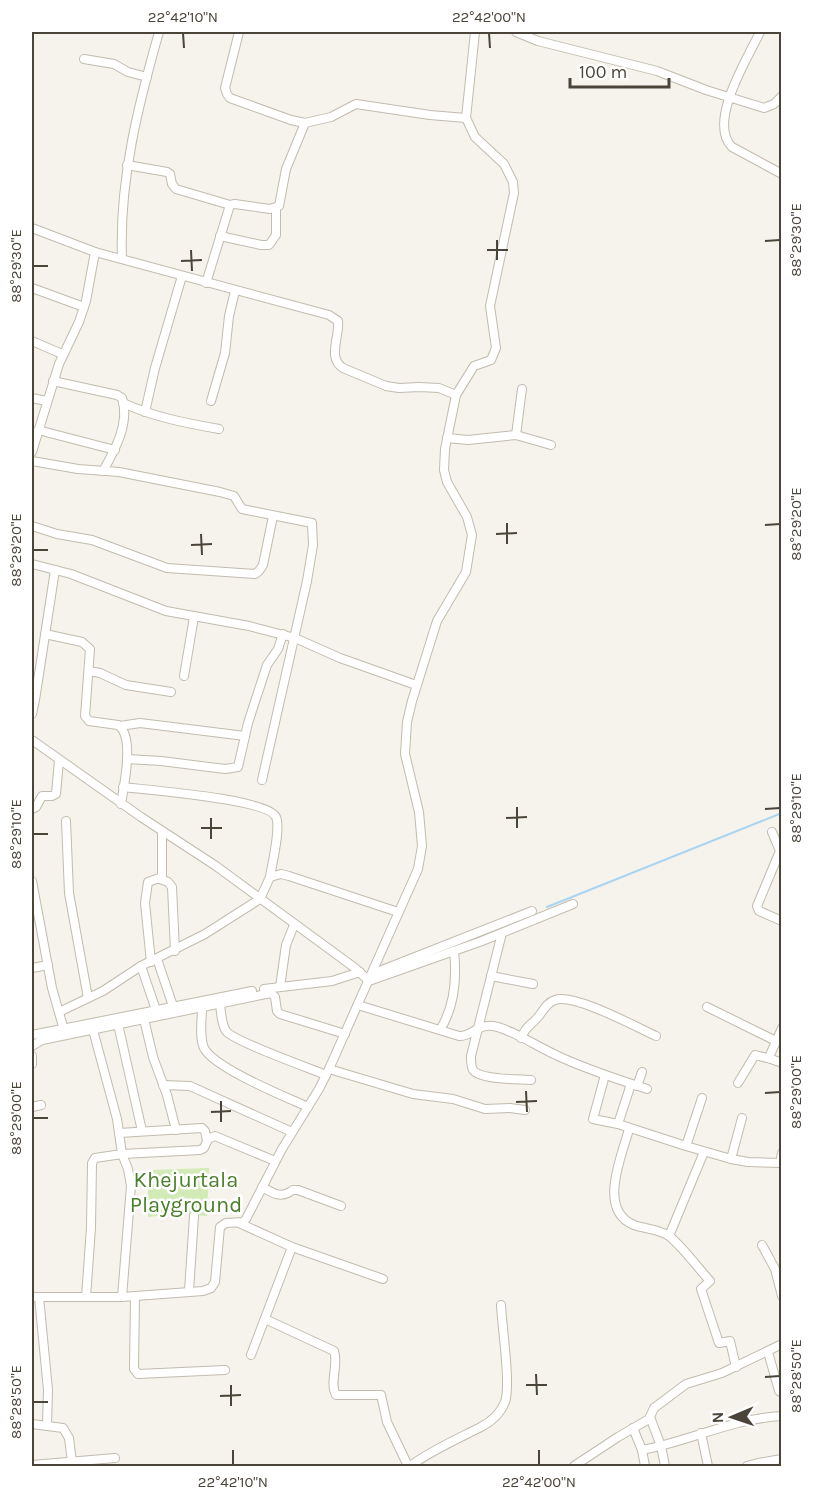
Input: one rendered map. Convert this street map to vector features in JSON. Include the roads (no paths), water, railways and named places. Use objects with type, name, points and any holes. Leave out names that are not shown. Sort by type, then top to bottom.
[{"type":"street","points":[[122,258],[122,212],[127,165],[159,32]]},
{"type":"street","points":[[239,32],[225,84],[227,94],[237,100],[305,123],[331,117],[356,104],[430,116],[466,118]]},
{"type":"street","points":[[239,1223],[246,1219],[275,1161],[328,1072],[422,858],[419,812],[407,766],[405,741],[411,701],[436,621],[466,572],[472,548],[471,526],[447,482],[444,459],[456,394],[474,366],[491,360],[494,356],[496,348],[490,306],[514,192],[513,182],[504,164],[475,137],[466,118],[475,32]]},
{"type":"street","points":[[516,32],[538,41],[657,71],[764,108],[774,104],[782,96]]},
{"type":"street","points":[[760,32],[729,97],[723,126],[727,142],[732,147],[782,174]]},
{"type":"street","points":[[84,59],[114,64],[128,72],[147,77]]},
{"type":"street","points":[[220,236],[269,245],[276,235],[276,209],[281,201],[286,169],[305,123]]},
{"type":"street","points":[[127,165],[167,172],[176,189],[230,205],[276,209]]},
{"type":"street","points":[[206,283],[230,205]]},
{"type":"street","points":[[32,228],[95,252],[329,315],[335,318],[339,327],[336,361],[338,365],[386,387],[439,388],[456,394]]},
{"type":"street","points":[[32,452],[46,400],[84,307],[95,252]]},
{"type":"street","points":[[145,412],[152,379],[182,276]]},
{"type":"street","points":[[32,288],[84,307]]},
{"type":"street","points":[[212,401],[225,353],[229,316],[235,291]]},
{"type":"street","points":[[32,341],[63,354]]},
{"type":"street","points":[[53,381],[117,395],[123,402],[170,420],[219,429]]},
{"type":"street","points":[[516,435],[522,389]]},
{"type":"street","points":[[32,398],[46,400]]},
{"type":"street","points":[[104,471],[120,434],[123,402]]},
{"type":"street","points":[[38,430],[115,450]]},
{"type":"street","points":[[447,438],[468,440],[516,435],[551,444]]},
{"type":"street","points":[[32,461],[156,479],[229,494],[234,496],[242,509],[273,516],[308,520],[314,526],[307,581],[296,638],[262,780]]},
{"type":"street","points":[[32,526],[57,534],[92,540],[168,568],[255,574],[263,565],[273,516]]},
{"type":"street","points":[[32,564],[87,580],[156,608],[296,638],[340,658],[416,685]]},
{"type":"street","points":[[32,714],[55,570]]},
{"type":"street","points":[[184,676],[194,616]]},
{"type":"street","points":[[45,634],[74,639],[87,646],[91,655],[85,708],[86,720],[120,726],[140,723],[245,736]]},
{"type":"street","points":[[127,759],[235,769],[240,764],[245,736],[267,665],[278,649],[283,634]]},
{"type":"street","points":[[89,671],[100,673],[126,685],[171,692]]},
{"type":"street","points":[[120,726],[126,738],[127,759],[121,804]]},
{"type":"street","points":[[32,740],[121,804],[216,866],[294,925],[370,977],[454,951],[573,904]]},
{"type":"street","points":[[32,809],[36,807],[42,796],[56,794],[59,760]]},
{"type":"street","points":[[58,1012],[88,998],[141,966],[175,951],[260,899],[270,877],[277,822],[271,812],[252,804],[123,787]]},
{"type":"street","points":[[66,821],[69,893],[88,998]]},
{"type":"street","points":[[160,879],[163,872],[162,831]]},
{"type":"street","points":[[772,832],[780,851],[758,909],[782,921]]},
{"type":"street","points":[[270,877],[281,874],[289,876],[398,912]]},
{"type":"street","points":[[173,1006],[154,961],[145,894],[148,882],[152,879],[168,882],[172,887],[172,927],[175,951]]},
{"type":"street","points":[[32,881],[33,900],[64,1030]]},
{"type":"street","points":[[370,977],[532,911]]},
{"type":"street","points":[[280,987],[286,945],[294,925]]},
{"type":"street","points":[[502,933],[471,1056],[474,1072],[485,1076],[531,1080]]},
{"type":"street","points":[[440,1030],[451,1008],[454,994],[456,977],[454,951]]},
{"type":"street","points":[[32,968],[48,965]]},
{"type":"street","points":[[141,966],[156,1010]]},
{"type":"street","points":[[32,1035],[173,1006],[280,987],[332,981],[360,972]]},
{"type":"street","points":[[491,976],[533,984]]},
{"type":"street","points":[[32,1046],[42,1040],[271,993],[275,997],[277,1011],[280,1014],[345,1034]]},
{"type":"street","points":[[521,1038],[528,1024],[536,1019],[549,1003],[562,998],[594,1007],[656,1036]]},
{"type":"street","points":[[220,1003],[223,1023],[230,1035],[328,1072],[413,1094],[453,1099],[485,1109],[525,1110]]},
{"type":"street","points":[[358,1005],[464,1036],[479,1026],[503,1028],[558,1056],[647,1089]]},
{"type":"street","points":[[202,1007],[203,1046],[212,1057],[240,1075],[308,1107]]},
{"type":"street","points":[[707,1007],[776,1041]]},
{"type":"street","points":[[144,1019],[153,1057],[176,1130]]},
{"type":"street","points":[[118,1024],[142,1131]]},
{"type":"street","points":[[771,1059],[770,1052],[782,1028]]},
{"type":"street","points":[[93,1029],[131,1186],[122,1297]]},
{"type":"street","points":[[738,1083],[755,1055],[782,1063]]},
{"type":"street","points":[[32,1056],[32,1064]]},
{"type":"street","points":[[618,1124],[634,1085],[642,1072]]},
{"type":"street","points":[[605,1075],[593,1119],[618,1124],[731,1159],[781,1163],[782,1153]]},
{"type":"street","points":[[163,1085],[190,1086],[292,1132]]},
{"type":"street","points":[[686,1146],[702,1098]]},
{"type":"street","points":[[32,1107],[41,1105]]},
{"type":"street","points":[[731,1159],[742,1118]]},
{"type":"street","points":[[119,1132],[202,1128],[207,1141]]},
{"type":"street","points":[[629,1128],[613,1189],[615,1203],[622,1217],[633,1224],[669,1236],[710,1281],[701,1289],[719,1343],[730,1341],[736,1367]]},
{"type":"street","points":[[86,1297],[92,1228],[92,1163],[94,1158],[122,1154],[201,1150],[211,1137],[220,1137],[275,1161]]},
{"type":"street","points":[[669,1236],[704,1152]]},
{"type":"street","points":[[262,1186],[278,1195],[286,1194],[293,1189],[298,1190],[341,1206]]},
{"type":"street","points":[[189,1291],[194,1216]]},
{"type":"street","points":[[47,1425],[48,1390],[35,1297],[122,1297],[211,1288],[215,1282],[220,1227],[226,1223],[239,1223],[292,1246],[383,1279]]},
{"type":"street","points":[[762,1245],[775,1269],[782,1296]]},
{"type":"street","points":[[251,1355],[292,1246]]},
{"type":"street","points":[[135,1296],[134,1369],[138,1374],[225,1370]]},
{"type":"street","points":[[265,1320],[334,1351],[333,1389],[336,1395],[381,1395],[387,1422],[409,1467],[437,1448],[492,1420],[502,1408],[506,1400],[507,1383],[501,1305]]},
{"type":"street","points":[[574,1467],[650,1417],[654,1408],[686,1383],[736,1367],[782,1344]]},
{"type":"street","points":[[768,1352],[782,1394]]},
{"type":"street","points":[[642,1450],[742,1420],[782,1416]]},
{"type":"street","points":[[650,1417],[661,1446],[665,1467]]},
{"type":"street","points":[[32,1424],[59,1426],[67,1433],[72,1461]]},
{"type":"street","points":[[633,1428],[642,1450],[645,1467]]},
{"type":"street","points":[[701,1433],[708,1467]]},
{"type":"street","points":[[32,1465],[115,1458]]},
{"type":"street","points":[[747,1467],[758,1462],[782,1459]]},
{"type":"waterway","points":[[547,907],[782,813]]},
{"type":"park label","name":"Khejurtala Playground","points":[[186,1192]]}]
